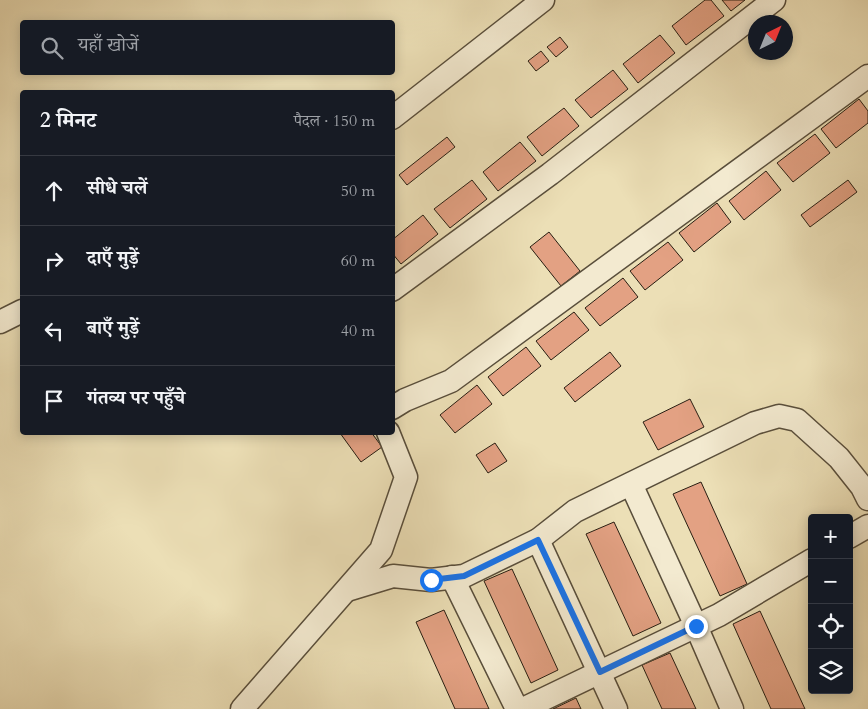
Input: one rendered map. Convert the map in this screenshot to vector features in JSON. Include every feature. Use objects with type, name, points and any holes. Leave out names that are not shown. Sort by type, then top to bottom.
[{"type":"street","points":[[395,116],[543,0]]},
{"type":"street","points":[[395,288],[550,174],[774,0]]},
{"type":"street","points":[[395,406],[404,400],[451,381],[868,76]]},
{"type":"street","points":[[0,322],[20,312]]},
{"type":"street","points":[[347,590],[393,576],[431,580],[464,576],[538,540],[574,511],[755,423],[779,416],[797,420],[839,458],[862,487],[868,499]]},
{"type":"street","points":[[242,709],[381,550],[406,477],[389,435]]},
{"type":"street","points":[[631,484],[732,709]]},
{"type":"street","points":[[853,535],[868,526]]},
{"type":"street","points":[[538,540],[616,709]]},
{"type":"street","points":[[523,709],[719,615],[808,562]]},
{"type":"street","points":[[452,577],[517,709]]},
{"type":"building","points":[[705,0],[711,0],[724,16],[686,45],[672,26]]},
{"type":"building","points":[[722,0],[745,0],[731,11]]},
{"type":"building","points":[[660,35],[675,53],[638,83],[623,64]]},
{"type":"building","points":[[560,37],[568,47],[556,57],[547,47]]},
{"type":"building","points":[[541,51],[549,61],[536,71],[528,61]]},
{"type":"building","points":[[613,70],[628,89],[591,118],[575,100]]},
{"type":"building","points":[[859,99],[868,111],[868,123],[836,148],[821,129]]},
{"type":"building","points":[[564,108],[579,126],[542,156],[527,137]]},
{"type":"building","points":[[815,134],[830,153],[793,182],[777,163]]},
{"type":"building","points":[[447,137],[455,147],[407,185],[399,175]]},
{"type":"building","points":[[520,142],[536,161],[498,191],[483,172]]},
{"type":"building","points":[[766,171],[781,190],[744,220],[729,201]]},
{"type":"building","points":[[472,180],[487,199],[450,228],[434,209]]},
{"type":"building","points":[[848,180],[857,192],[810,227],[801,215]]},
{"type":"building","points":[[717,203],[731,222],[694,252],[679,233]]},
{"type":"building","points":[[423,215],[438,234],[401,264],[395,257],[395,238]]},
{"type":"building","points":[[549,232],[580,271],[561,286],[530,247]]},
{"type":"building","points":[[668,242],[683,260],[645,290],[630,271]]},
{"type":"building","points":[[623,278],[638,297],[600,326],[585,308]]},
{"type":"building","points":[[574,312],[589,330],[551,360],[536,341]]},
{"type":"building","points":[[526,347],[541,366],[503,396],[488,377]]},
{"type":"building","points":[[610,352],[621,366],[575,402],[564,388]]},
{"type":"building","points":[[477,385],[492,404],[455,433],[440,415]]},
{"type":"building","points":[[690,399],[704,427],[658,450],[643,422]]},
{"type":"building","points":[[341,435],[373,435],[382,447],[361,462]]},
{"type":"building","points":[[495,443],[507,461],[488,473],[476,455]]},
{"type":"building","points":[[701,482],[747,584],[720,596],[673,494]]},
{"type":"building","points":[[614,522],[661,623],[633,636],[586,534]]},
{"type":"building","points":[[512,569],[558,670],[531,683],[484,581]]},
{"type":"building","points":[[444,610],[489,709],[455,709],[416,622]]},
{"type":"building","points":[[760,611],[805,709],[771,709],[733,624]]},
{"type":"building","points":[[670,653],[696,709],[662,709],[642,665]]},
{"type":"building","points":[[576,698],[581,709],[553,709]]},
{"type":"route","points":[[431,580],[464,576],[538,540],[600,672],[696,626]]}]
